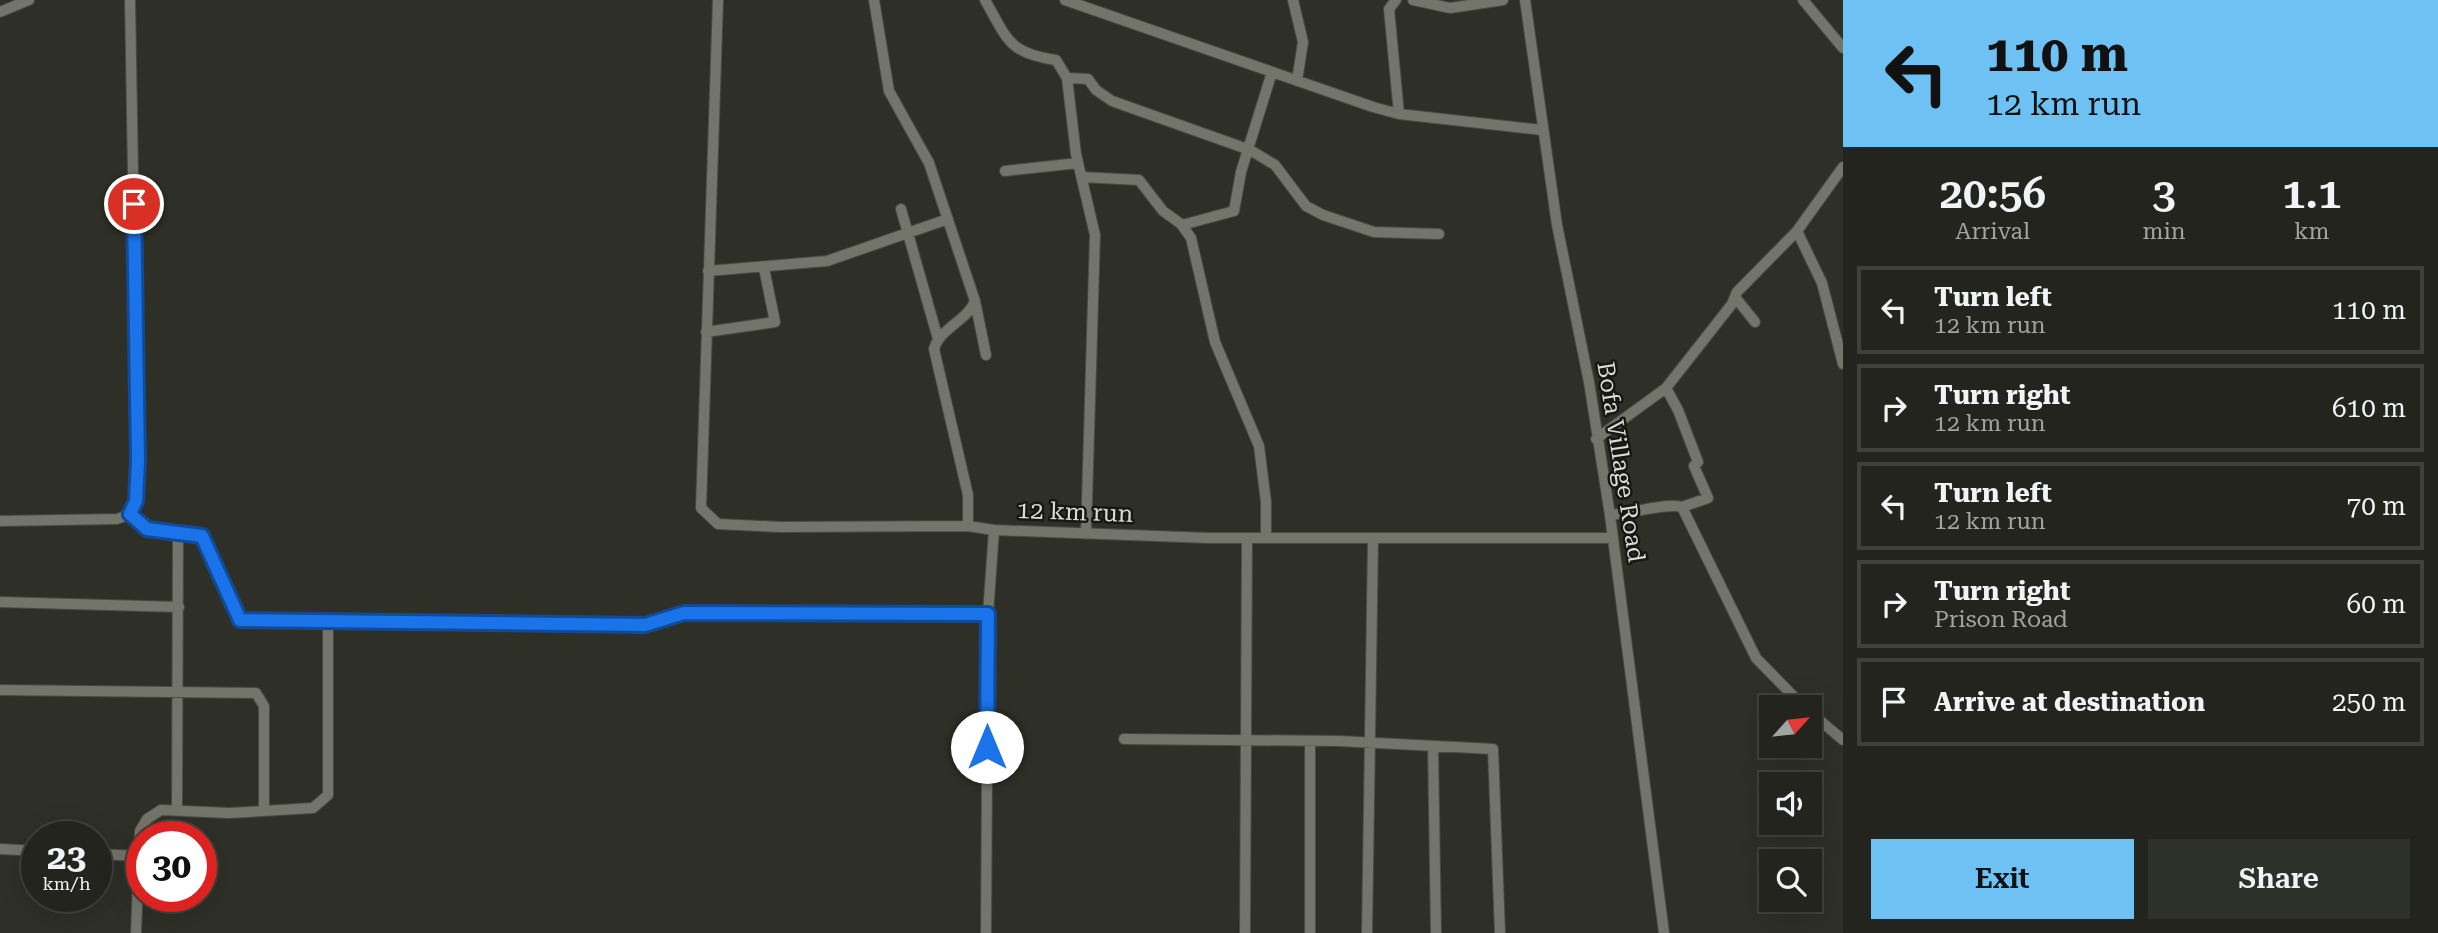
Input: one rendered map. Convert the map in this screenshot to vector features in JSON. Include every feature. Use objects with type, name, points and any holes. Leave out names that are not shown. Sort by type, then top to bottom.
[{"type":"street","points":[[4,7],[29,0]]},
{"type":"street","points":[[0,521],[117,519],[130,514],[136,501],[138,461],[130,0]]},
{"type":"street","points":[[718,0],[701,508],[709,519],[718,524],[780,527],[968,526],[994,530]]},
{"type":"street","points":[[874,0],[889,91],[929,163],[975,301],[986,355]]},
{"type":"street","points":[[985,0],[1018,51],[1056,61],[1067,78],[1079,163],[1095,235],[1086,534]]},
{"type":"street","points":[[1065,0],[1399,114],[1542,130]]},
{"type":"street","points":[[1293,0],[1303,42],[1297,80]]},
{"type":"street","points":[[1396,0],[1390,9],[1399,114]]},
{"type":"street","points":[[1413,0],[1450,8],[1503,0]]},
{"type":"street","name":"Bofa Village Road","points":[[1525,0],[1557,225],[1589,382],[1610,515],[1664,933]]},
{"type":"street","points":[[1803,0],[1843,48]]},
{"type":"street","points":[[1182,225],[1234,211],[1241,172],[1272,72]]},
{"type":"street","points":[[1067,78],[1088,79],[1096,90],[1112,101],[1250,150],[1275,165],[1306,206],[1323,215],[1374,232],[1439,234]]},
{"type":"street","points":[[1005,171],[1079,163]]},
{"type":"street","points":[[1596,439],[1619,425],[1666,388],[1732,304],[1735,296],[1797,231],[1843,167]]},
{"type":"street","points":[[1082,177],[1139,180],[1163,211],[1182,225],[1191,238],[1215,342],[1259,446],[1266,502],[1266,538]]},
{"type":"street","points":[[901,209],[938,339]]},
{"type":"street","points":[[708,271],[827,261],[948,219]]},
{"type":"street","points":[[1797,231],[1822,283],[1843,364]]},
{"type":"street","points":[[706,332],[775,322],[764,268]]},
{"type":"street","points":[[1735,296],[1755,322]]},
{"type":"street","points":[[968,526],[968,495],[934,349],[938,339],[972,310],[975,301]]},
{"type":"street","points":[[1610,515],[1641,513],[1673,504],[1682,507],[1708,498],[1694,466],[1698,462],[1683,422],[1666,388]]},
{"type":"street","points":[[1682,507],[1756,658],[1792,695]]},
{"type":"street","points":[[130,514],[147,529],[202,536],[240,620],[645,625],[684,613],[988,614]]},
{"type":"street","name":"12 km run","points":[[986,933],[988,614],[994,530],[1247,538],[1612,538]]},
{"type":"street","points":[[177,810],[178,533]]},
{"type":"street","points":[[1245,933],[1247,538]]},
{"type":"street","points":[[1367,933],[1373,539]]},
{"type":"street","points":[[0,603],[179,607]]},
{"type":"street","points":[[146,821],[161,810],[229,813],[313,808],[328,795],[328,621]]},
{"type":"street","points":[[0,690],[250,691],[261,698],[264,811]]},
{"type":"street","points":[[1822,722],[1843,740]]},
{"type":"street","points":[[1125,739],[1310,741],[1493,749],[1500,933]]},
{"type":"street","points":[[1310,741],[1310,933]]},
{"type":"street","points":[[1433,746],[1436,933]]},
{"type":"street","points":[[0,849],[21,850]]},
{"type":"street","points":[[136,933],[137,912]]},
{"type":"route","points":[[134,204],[138,461],[136,501],[130,514],[139,525],[147,529],[196,533],[202,536],[215,559],[240,620],[645,625],[684,613],[988,614],[987,747]]}]
